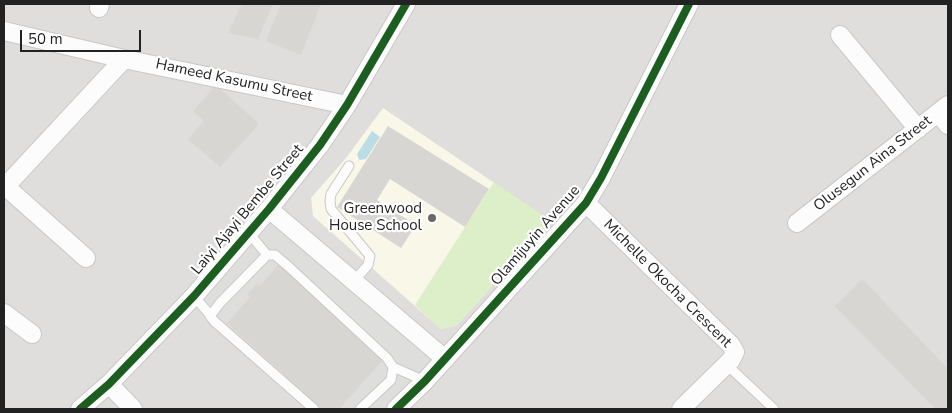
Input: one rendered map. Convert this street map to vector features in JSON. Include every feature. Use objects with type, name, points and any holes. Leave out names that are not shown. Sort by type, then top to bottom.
[{"type":"street","name":"Laiyi Ajayi Bembe Street","points":[[80,409],[108,384],[194,296],[269,209],[320,145],[347,105],[406,4]]},
{"type":"street","name":"Olamijuyin Avenue","points":[[396,409],[586,204],[689,4]]},
{"type":"street","name":"Hameed Kasumu Street","points":[[4,31],[124,59],[347,105]]},
{"type":"street","points":[[840,35],[918,129]]},
{"type":"street","points":[[86,258],[4,187],[124,59]]},
{"type":"street","name":"Olusegun Aina Street","points":[[797,223],[918,129],[945,114]]},
{"type":"street","name":"Michelle Okocha Crescent","points":[[586,204],[731,345],[735,352],[726,364],[681,409]]},
{"type":"street","points":[[269,209],[444,358]]},
{"type":"street","points":[[4,313],[32,334]]},
{"type":"street","points":[[108,384],[133,409]]},
{"type":"lane","points":[[350,166],[331,194],[330,201],[331,209],[370,256],[368,265],[354,281]]},
{"type":"lane","points":[[249,233],[267,255]]},
{"type":"lane","points":[[210,314],[267,255],[275,255],[387,358],[393,367],[424,380]]},
{"type":"lane","points":[[194,296],[214,321],[314,409]]},
{"type":"lane","points":[[726,364],[774,409]]},
{"type":"lane","points":[[360,409],[391,380],[393,367]]},
{"type":"shaded area","points":[[4,4],[948,4],[948,409],[4,409]]},
{"type":"shaded area","name":"Greenwood House School","points":[[383,108],[551,221],[457,325],[441,329],[313,216],[311,198],[346,158]]},
{"type":"shaded area","points":[[271,220],[432,362],[388,409],[308,409],[192,308]]},
{"type":"green space","points":[[494,182],[551,221],[457,325],[441,329],[415,305]]},
{"type":"water","points":[[372,131],[380,137],[366,159],[359,160],[357,154]]},
{"type":"building","points":[[242,4],[273,4],[258,39],[228,33]]},
{"type":"building","points":[[281,4],[321,4],[301,55],[266,41]]},
{"type":"building","points":[[216,85],[259,124],[220,167],[188,139],[204,121],[193,111]]},
{"type":"building","points":[[388,126],[489,189],[465,227],[390,179],[377,200],[416,225],[401,248],[337,207]]},
{"type":"building","points":[[279,264],[384,359],[339,409],[322,409],[227,323],[250,297],[247,294],[257,284],[260,286]]},
{"type":"building","points":[[862,279],[948,369],[948,409],[935,409],[835,306]]},
{"type":"cycle path","points":[[80,409],[109,384],[194,296],[269,209],[320,145],[347,105],[406,4]]},
{"type":"cycle path","points":[[396,409],[425,381],[586,203],[601,178],[689,4]]},
{"type":"place","name":"Greenwood House School","points":[[432,218]]}]
